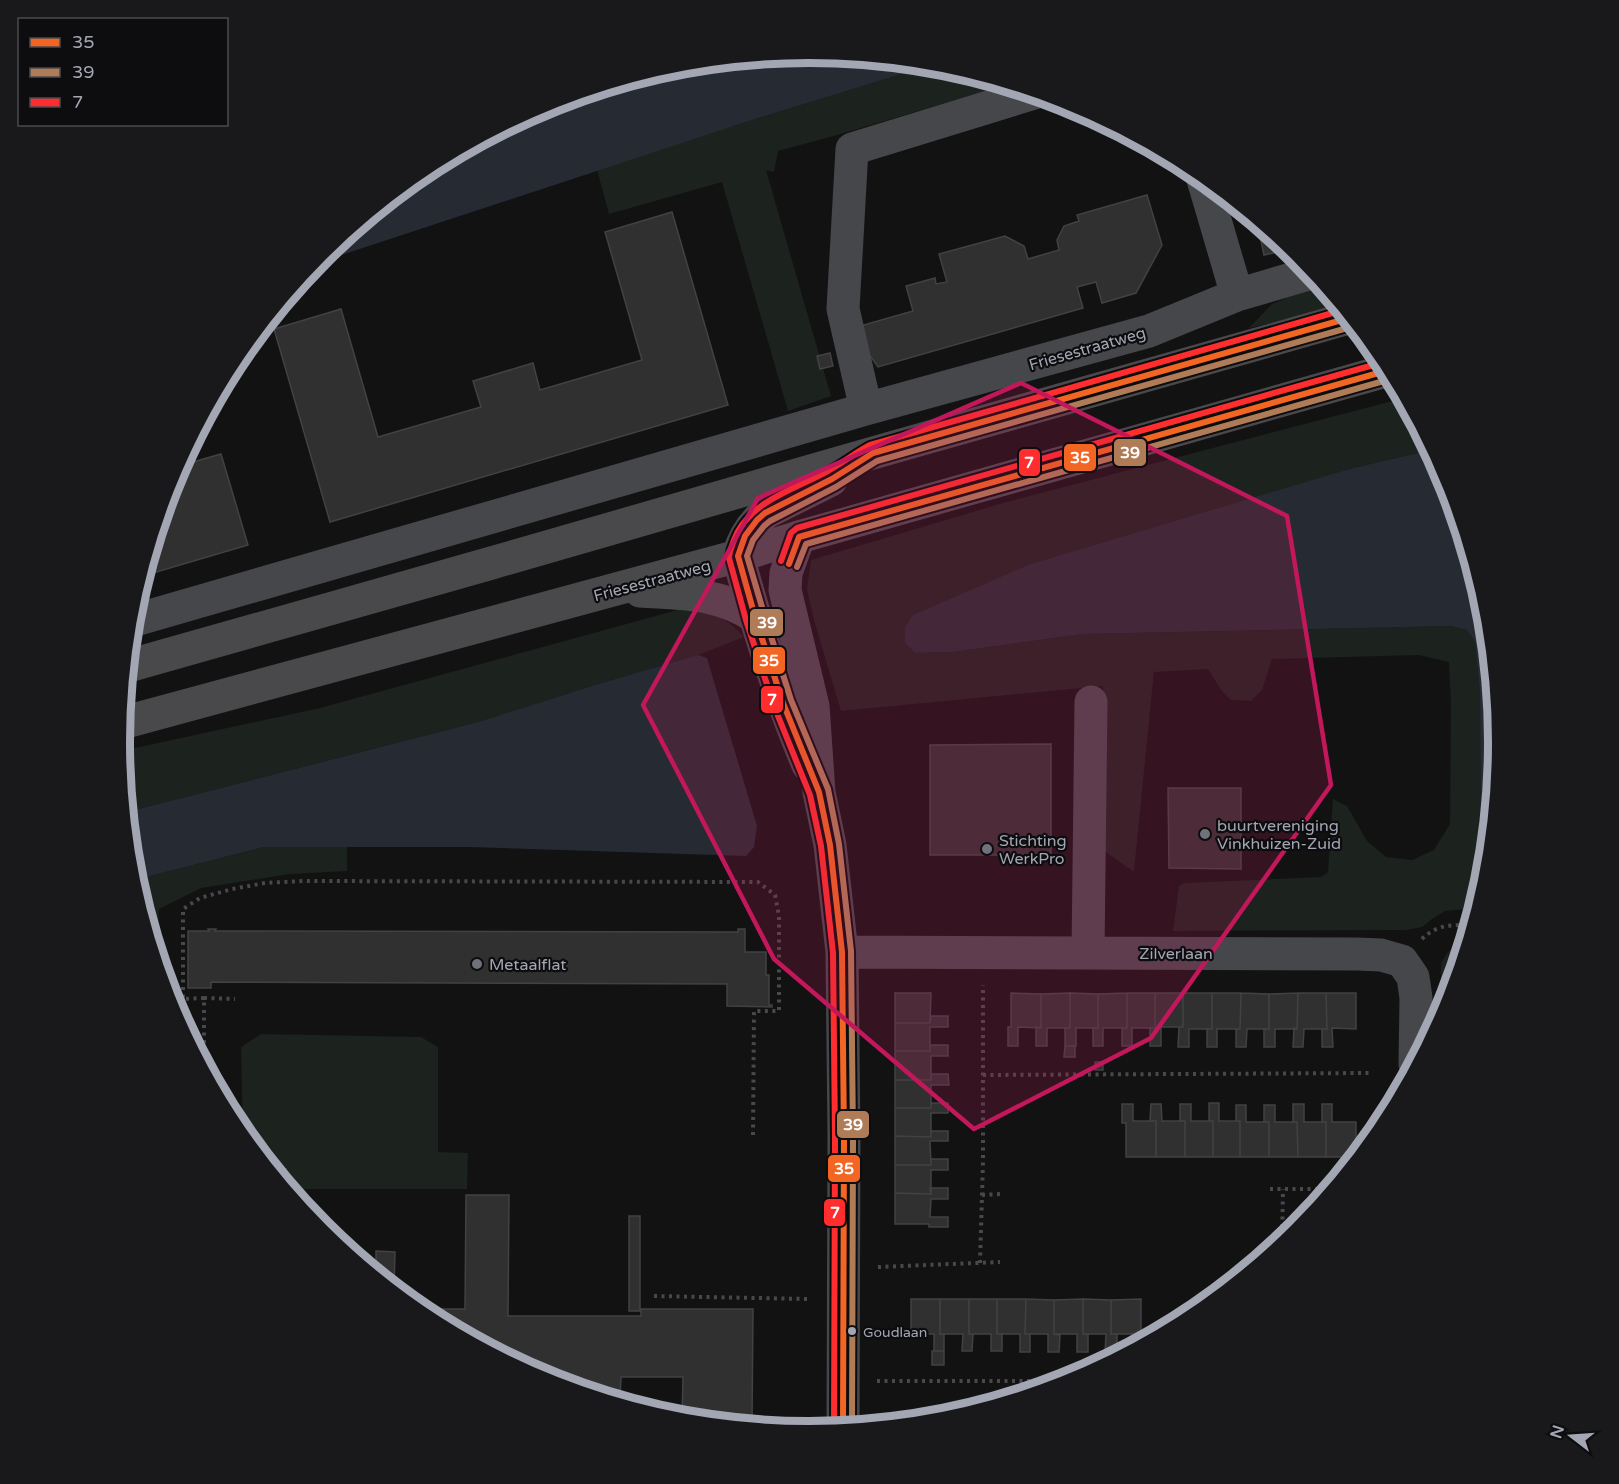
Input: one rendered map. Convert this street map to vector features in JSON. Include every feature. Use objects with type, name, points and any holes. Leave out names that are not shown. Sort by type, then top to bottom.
[{"type":"highway","points":[[135,664],[1341,320]]},
{"type":"highway","name":"Friesestraatweg","points":[[131,721],[738,556],[1379,373]]},
{"type":"highway","points":[[738,556],[745,536],[765,513],[832,479],[873,453]]},
{"type":"highway","points":[[617,589],[715,598],[743,609],[755,617]]},
{"type":"street","points":[[866,409],[843,309],[852,149],[1021,97]]},
{"type":"street","points":[[1206,191],[1237,295]]},
{"type":"street","name":"Friesestraatweg","points":[[143,618],[866,409],[1149,331],[1237,295],[1303,276]]},
{"type":"street","points":[[799,537],[786,573],[785,590],[813,706],[819,792],[830,845],[842,952],[843,1420]]},
{"type":"street","points":[[738,556],[783,704],[819,792]]},
{"type":"street","points":[[1088,953],[1091,702]]},
{"type":"street","name":"Zilverlaan","points":[[842,952],[1357,954],[1381,955],[1402,961]]},
{"type":"street","points":[[1402,961],[1413,977],[1416,998],[1415,1048]]},
{"type":"path","points":[[235,999],[183,999],[183,909],[200,898],[232,889],[265,883],[302,881],[758,882],[775,895],[779,916],[778,1011],[754,1011],[753,1136]]},
{"type":"path","points":[[1402,961],[1425,935],[1446,924],[1463,925]]},
{"type":"path","points":[[980,1263],[983,982]]},
{"type":"path","points":[[204,998],[204,1048]]},
{"type":"path","points":[[983,1075],[1370,1073]]},
{"type":"path","points":[[1270,1189],[1321,1189]]},
{"type":"path","points":[[1282,1229],[1283,1189]]},
{"type":"path","points":[[982,1194],[1001,1194]]},
{"type":"path","points":[[878,1267],[1000,1262]]},
{"type":"path","points":[[654,1296],[807,1299]]},
{"type":"path","points":[[877,1381],[1038,1381]]},
{"type":"highlighted area","points":[[1021,383],[1287,516],[1331,785],[1151,1038],[974,1129],[774,959],[643,705],[758,498]]},
{"type":"shaded area","points":[[765,64],[854,64],[911,71],[752,120],[334,257],[396,203],[432,177],[509,133],[591,99],[677,76]]},
{"type":"shaded area","points":[[911,71],[994,89],[778,151],[774,172],[766,170],[831,396],[788,411],[722,182],[609,214],[597,170]]},
{"type":"shaded area","points":[[1315,288],[1331,308],[1249,328],[1272,304]]},
{"type":"shaded area","points":[[1396,400],[1423,452],[1353,468],[913,615],[905,643],[915,653],[953,652],[1082,634],[1451,626],[1467,630],[1475,642],[1480,694],[1481,843],[1467,909],[1445,911],[1422,927],[1406,930],[1173,931],[1179,886],[1184,883],[1321,877],[1328,872],[1333,799],[1347,806],[1367,841],[1386,857],[1412,860],[1434,850],[1450,824],[1449,662],[1419,655],[1272,659],[1262,690],[1251,701],[1231,700],[1221,690],[1208,669],[1154,672],[1134,872],[1093,843],[1103,686],[841,711],[807,589],[811,560],[1003,503]]},
{"type":"shaded area","points":[[1423,452],[1437,482],[1452,524],[1465,566],[1483,653],[1488,742],[1487,786],[1481,843],[1480,694],[1475,642],[1467,630],[1451,626],[1082,634],[953,652],[915,653],[905,643],[905,627],[913,615],[1031,564],[1353,468]]},
{"type":"shaded area","points":[[681,609],[723,619],[744,637],[698,655],[478,722],[134,810],[130,749],[320,708]]},
{"type":"shaded area","points":[[698,655],[707,658],[757,826],[754,847],[746,856],[469,847],[264,847],[145,877],[134,810],[478,722]]},
{"type":"shaded area","points":[[264,847],[347,847],[347,871],[290,874],[201,888],[159,909],[158,931],[145,877]]},
{"type":"shaded area","points":[[1457,944],[1441,991],[1441,963]]},
{"type":"shaded area","points":[[261,1034],[421,1037],[438,1047],[438,1152],[468,1153],[467,1189],[298,1189],[286,1174],[286,1168],[281,1168],[243,1115],[241,1047]]},
{"type":"building","points":[[1147,195],[1162,245],[1136,293],[1102,303],[1096,282],[1077,287],[1083,308],[878,367],[861,343],[860,326],[913,311],[906,286],[935,278],[936,284],[947,282],[939,254],[1005,236],[1024,246],[1028,259],[1059,250],[1057,240],[1064,226],[1079,221],[1077,215]]},
{"type":"building","points":[[672,212],[728,405],[330,522],[274,329],[341,309],[378,437],[481,407],[473,381],[533,363],[540,390],[642,360],[605,232]]},
{"type":"building","points":[[1260,234],[1279,252],[1264,255]]},
{"type":"building","points":[[830,353],[833,366],[820,369],[817,356]]},
{"type":"building","points":[[221,454],[248,545],[152,573],[167,524],[191,462]]},
{"type":"building","points":[[1051,744],[1051,855],[930,855],[930,745]]},
{"type":"building","name":"buurtvereniging Vinkhuizen-Zuid","points":[[1168,788],[1241,788],[1241,869],[1169,868]]},
{"type":"building","name":"Metaalflat","points":[[208,929],[216,929],[215,931],[738,932],[738,929],[745,929],[745,952],[766,952],[769,1005],[772,1007],[727,1006],[727,984],[211,982],[211,988],[188,988],[188,931],[209,931]]},
{"type":"building","points":[[895,993],[931,993],[930,1023],[895,1023]]},
{"type":"building","points":[[1011,993],[1041,994],[1041,1028],[1018,1027],[1018,1046],[1008,1046],[1008,1027],[1011,1027]]},
{"type":"building","points":[[1070,993],[1070,1028],[1047,1028],[1047,1046],[1036,1046],[1036,1027],[1041,1028],[1041,994]]},
{"type":"building","points":[[1070,993],[1098,994],[1098,1028],[1076,1028],[1076,1046],[1065,1046],[1065,1028],[1070,1028]]},
{"type":"building","points":[[1127,993],[1127,1028],[1103,1028],[1103,1046],[1093,1046],[1093,1028],[1098,1028],[1098,994]]},
{"type":"building","points":[[1127,993],[1155,993],[1155,1028],[1132,1028],[1132,1046],[1122,1046],[1122,1028],[1127,1028]]},
{"type":"building","points":[[1155,993],[1183,993],[1183,1027],[1161,1027],[1161,1046],[1150,1046],[1150,1028],[1155,1028]]},
{"type":"building","points":[[1183,993],[1212,993],[1212,1029],[1189,1029],[1189,1047],[1178,1047],[1179,1027],[1183,1027]]},
{"type":"building","points":[[1212,993],[1241,993],[1240,1029],[1217,1029],[1217,1047],[1207,1047],[1207,1029],[1212,1029]]},
{"type":"building","points":[[1241,993],[1269,994],[1269,1029],[1247,1029],[1246,1047],[1236,1047],[1236,1029],[1240,1029]]},
{"type":"building","points":[[1298,993],[1326,993],[1327,1029],[1304,1029],[1303,1047],[1293,1047],[1294,1028],[1297,1029]]},
{"type":"building","points":[[1298,993],[1297,1029],[1275,1029],[1275,1047],[1264,1047],[1264,1029],[1269,1029],[1269,994]]},
{"type":"building","points":[[1326,993],[1356,993],[1356,1029],[1332,1028],[1333,1047],[1322,1047],[1322,1029],[1327,1029]]},
{"type":"building","points":[[931,1016],[948,1016],[948,1027],[930,1027],[930,1051],[895,1051],[895,1023],[930,1023]]},
{"type":"building","points":[[930,1045],[948,1045],[948,1056],[931,1056],[931,1080],[895,1080],[895,1051],[930,1051]]},
{"type":"building","points":[[1065,1046],[1075,1046],[1075,1057],[1064,1057]]},
{"type":"building","points":[[1095,1062],[1103,1062],[1103,1070],[1095,1070]]},
{"type":"building","points":[[931,1074],[948,1074],[949,1085],[931,1085],[931,1108],[895,1108],[895,1080],[931,1080]]},
{"type":"building","points":[[931,1103],[948,1103],[948,1113],[931,1113],[931,1137],[895,1136],[895,1108],[931,1108]]},
{"type":"building","points":[[1209,1103],[1219,1103],[1219,1121],[1240,1121],[1240,1157],[1213,1157],[1213,1121],[1209,1121]]},
{"type":"building","points":[[1122,1104],[1133,1104],[1133,1121],[1156,1121],[1156,1157],[1126,1157],[1126,1123],[1122,1123]]},
{"type":"building","points":[[1151,1104],[1161,1104],[1162,1121],[1185,1121],[1185,1157],[1156,1157],[1156,1121],[1150,1121]]},
{"type":"building","points":[[1180,1104],[1191,1104],[1191,1121],[1213,1121],[1213,1157],[1185,1157],[1185,1121],[1180,1121]]},
{"type":"building","points":[[1293,1104],[1304,1104],[1304,1122],[1326,1122],[1326,1157],[1298,1157],[1297,1122],[1293,1122]]},
{"type":"building","points":[[1322,1104],[1332,1104],[1332,1122],[1356,1122],[1356,1144],[1346,1157],[1326,1157],[1326,1122],[1322,1122]]},
{"type":"building","points":[[1236,1105],[1246,1105],[1246,1122],[1269,1122],[1269,1157],[1240,1157],[1240,1121],[1236,1121]]},
{"type":"building","points":[[1264,1105],[1275,1105],[1275,1122],[1297,1122],[1298,1157],[1269,1157],[1269,1122],[1264,1122]]},
{"type":"building","points":[[931,1131],[948,1131],[948,1141],[930,1141],[931,1165],[895,1165],[895,1136],[931,1137]]},
{"type":"building","points":[[931,1159],[948,1159],[948,1170],[931,1170],[931,1194],[895,1193],[895,1165],[931,1165]]},
{"type":"building","points":[[930,1188],[948,1188],[948,1199],[931,1199],[930,1217],[948,1217],[948,1227],[929,1227],[929,1224],[895,1224],[895,1193],[931,1194]]},
{"type":"building","points":[[466,1195],[509,1195],[508,1316],[641,1316],[641,1309],[753,1309],[752,1419],[682,1409],[683,1377],[621,1377],[620,1394],[591,1385],[509,1351],[435,1309],[465,1309]]},
{"type":"building","points":[[629,1216],[640,1216],[640,1311],[629,1311]]},
{"type":"building","points":[[376,1251],[395,1252],[394,1280],[376,1264]]},
{"type":"building","points":[[911,1299],[940,1299],[940,1334],[944,1334],[944,1351],[934,1351],[934,1334],[911,1334]]},
{"type":"building","points":[[940,1299],[969,1299],[969,1334],[973,1334],[972,1351],[962,1351],[963,1334],[940,1334]]},
{"type":"building","points":[[969,1299],[997,1299],[997,1334],[1002,1334],[1002,1351],[991,1351],[991,1334],[969,1334]]},
{"type":"building","points":[[997,1299],[1026,1299],[1025,1334],[1030,1334],[1030,1352],[1020,1352],[1020,1334],[997,1334]]},
{"type":"building","points":[[1026,1299],[1054,1300],[1054,1334],[1060,1335],[1059,1352],[1048,1352],[1048,1334],[1025,1334]]},
{"type":"building","points":[[1083,1299],[1111,1300],[1111,1334],[1117,1334],[1117,1347],[1105,1352],[1106,1334],[1083,1334]]},
{"type":"building","points":[[1083,1299],[1083,1334],[1088,1334],[1088,1352],[1077,1352],[1077,1334],[1054,1334],[1054,1300]]},
{"type":"building","points":[[1141,1299],[1141,1333],[1143,1333],[1135,1338],[1135,1334],[1111,1334],[1111,1300]]},
{"type":"building","points":[[932,1351],[944,1351],[944,1365],[932,1365]]},
{"type":"transit line","name":"7","points":[[834,1420],[833,953],[821,846],[810,795],[774,706],[746,620],[729,558],[734,540],[750,516],[773,498],[832,469],[870,445],[1335,312]]},
{"type":"transit line","name":"35","points":[[843,1420],[842,952],[830,845],[819,792],[783,703],[755,617],[738,556],[745,536],[765,513],[832,479],[873,453],[1341,320]]},
{"type":"transit line","name":"39","points":[[852,1420],[851,951],[839,844],[828,789],[791,700],[747,556],[753,540],[770,521],[836,487],[877,461],[1347,328]]},
{"type":"transit line","name":"7","points":[[781,561],[791,533],[797,528],[1374,365]]},
{"type":"transit line","name":"35","points":[[789,564],[799,537],[1379,373]]},
{"type":"transit line","name":"39","points":[[797,567],[806,544],[1384,381]]},
{"type":"place","name":"buurtvereniging Vinkhuizen-Zuid","points":[[1205,834]]},
{"type":"place","name":"Stichting WerkPro","points":[[987,849]]},
{"type":"place","name":"Metaalflat","points":[[477,964]]},
{"type":"place","name":"Goudlaan","points":[[852,1331]]}]
